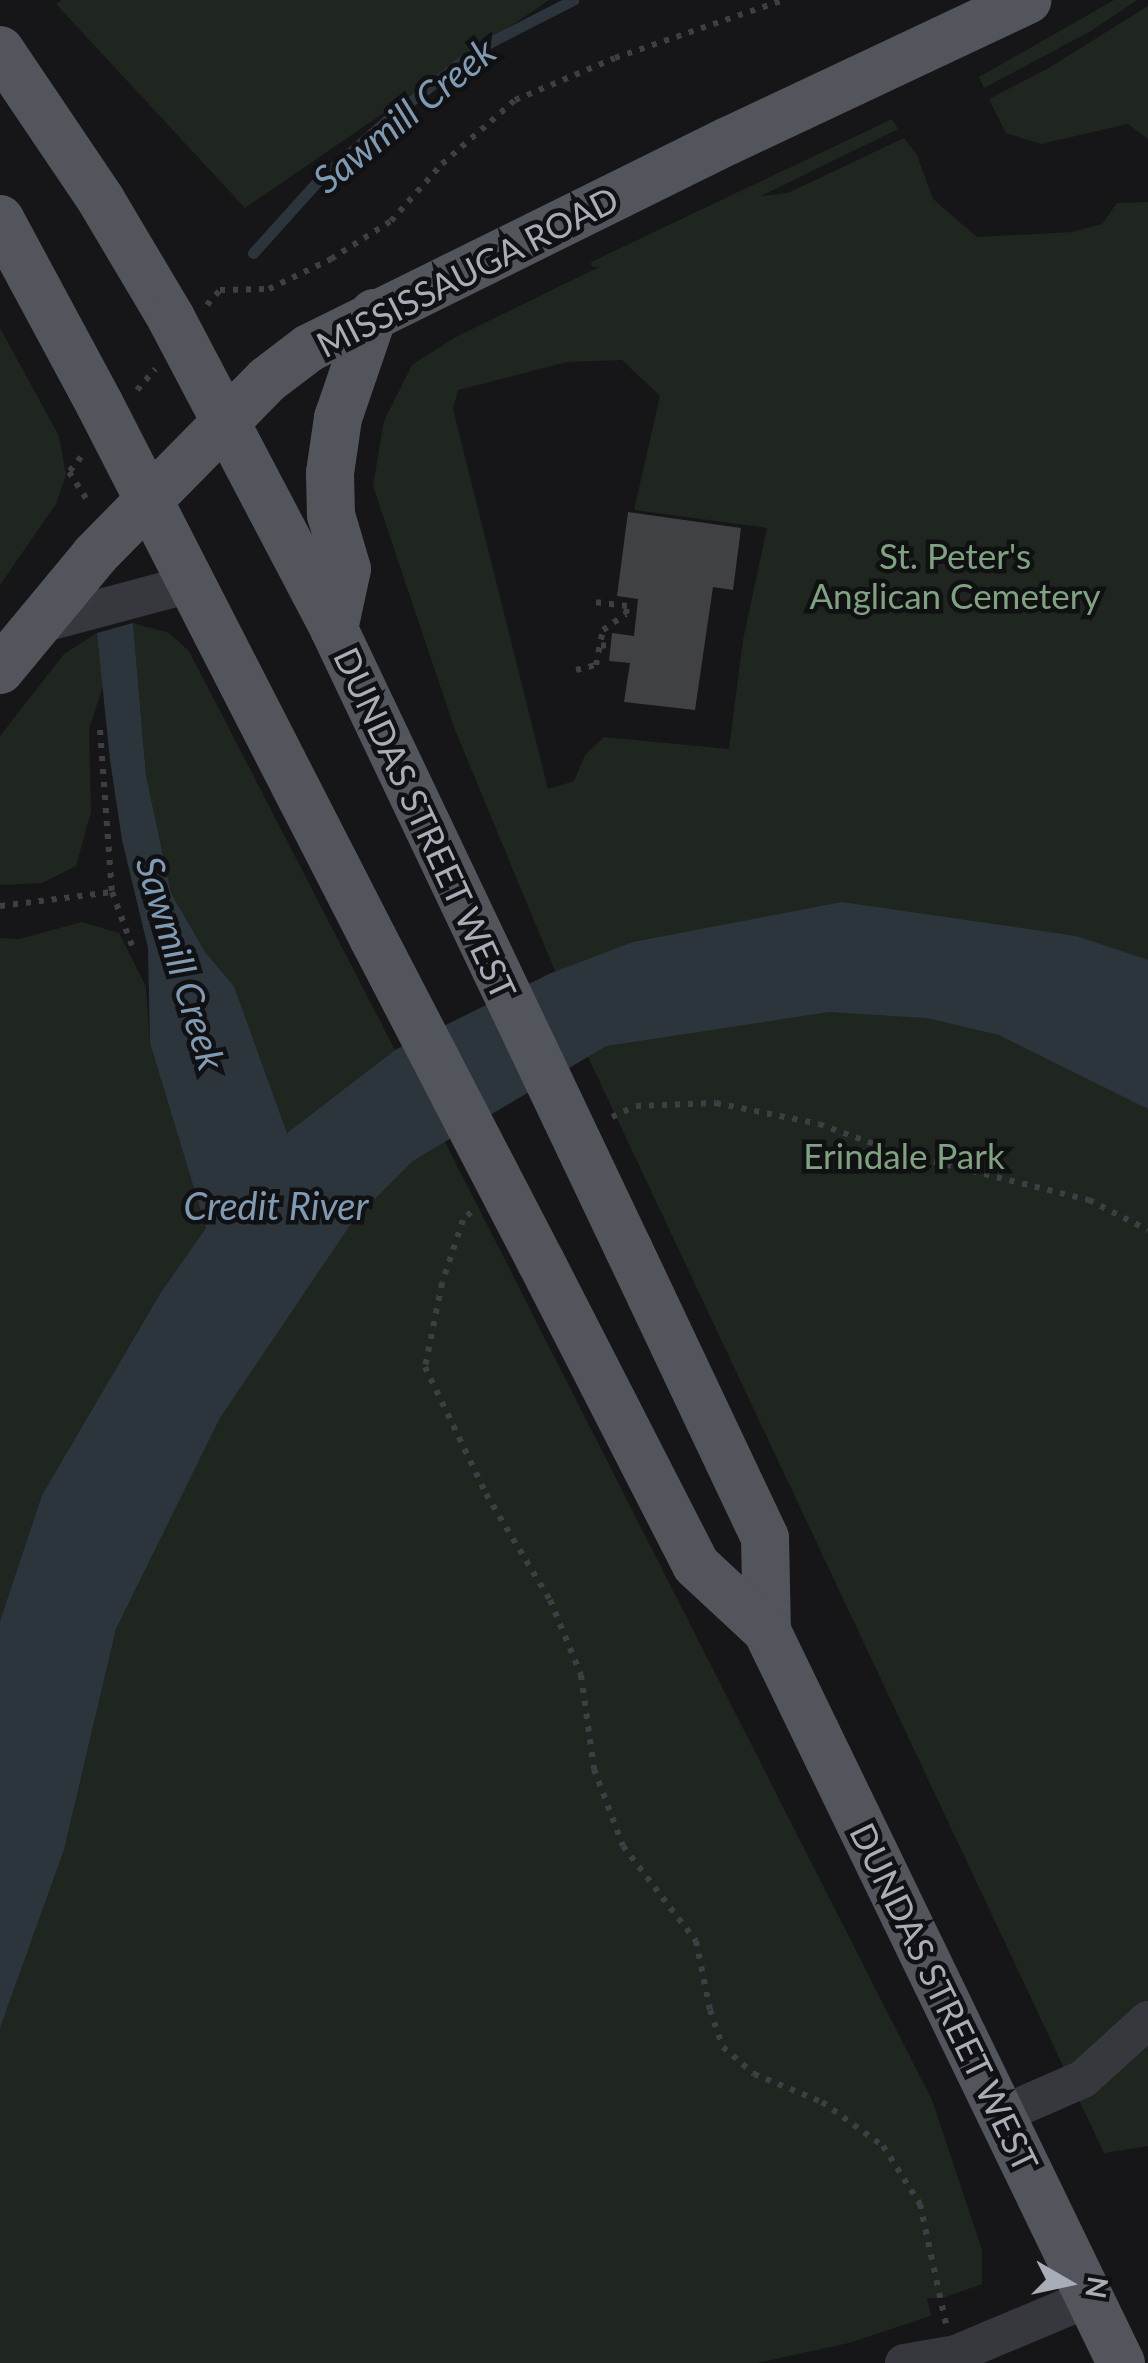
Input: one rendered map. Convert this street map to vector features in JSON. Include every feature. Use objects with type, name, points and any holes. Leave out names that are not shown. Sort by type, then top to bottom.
[{"type":"main road","name":"MISSISSAUGA ROAD","points":[[0,670],[148,501],[267,380],[309,348],[374,313],[1027,0]]},
{"type":"main road","name":"DUNDAS STREET WEST","points":[[0,50],[101,200],[182,337],[334,629],[765,1538],[767,1630]]},
{"type":"main road","name":"DUNDAS STREET WEST","points":[[0,219],[110,423],[696,1565],[767,1630],[1121,2363]]},
{"type":"main road","points":[[334,629],[347,570],[331,515],[330,473],[338,418],[374,313]]},
{"type":"street","points":[[37,625],[190,584]]},
{"type":"street","points":[[1002,2114],[1083,2079],[1148,2020]]},
{"type":"street","points":[[904,2363],[956,2354],[1089,2298]]},
{"type":"path","points":[[69,472],[220,290],[270,289],[331,258],[390,221],[442,164],[515,100],[615,58],[783,0]]},
{"type":"path","points":[[576,670],[596,666],[607,624],[621,619],[628,602],[592,602]]},
{"type":"path","points":[[601,645],[611,647]]},
{"type":"path","points":[[100,730],[112,892],[134,951]]},
{"type":"path","points":[[0,906],[112,892]]},
{"type":"green space","points":[[62,0],[549,0],[245,208],[56,4]]},
{"type":"green space","points":[[1114,0],[1137,0],[1091,31],[984,88],[979,77]]},
{"type":"green space","points":[[1148,6],[1148,139],[1128,124],[1041,144],[1006,133],[989,99],[1047,69]]},
{"type":"green space","points":[[892,119],[898,129],[761,196],[788,193],[904,138],[917,155],[933,199],[977,237],[1072,232],[1102,224],[1117,203],[1148,202],[1148,2146],[1104,2153],[549,974],[555,971],[455,730],[373,486],[384,421],[412,365],[454,338],[599,267],[592,267],[591,262]],"holes":[[[622,360],[660,396],[634,510],[767,528],[743,640],[729,749],[604,737],[585,755],[574,781],[548,789],[453,409],[458,390],[567,362]]]},
{"type":"green space","points":[[0,328],[59,436],[66,475],[56,504],[0,585]]},
{"type":"green space","points":[[133,623],[169,633],[189,651],[395,1050],[287,1133],[234,986],[205,952],[171,893],[146,775]]},
{"type":"green space","points":[[97,633],[103,686],[89,729],[91,812],[76,866],[42,883],[0,885],[0,736],[64,654]]},
{"type":"green space","points":[[82,922],[119,933],[146,987],[150,1043],[206,1228],[161,1292],[42,1495],[0,1621],[0,938],[19,939]]},
{"type":"green space","points":[[445,1142],[932,2100],[982,2250],[982,2284],[943,2298],[927,2298],[931,2316],[849,2343],[757,2363],[0,2363],[0,2028],[64,1850],[116,1629],[220,1418],[353,1221],[413,1161]]},
{"type":"water","name":"Credit River","points":[[133,623],[146,775],[171,893],[205,952],[234,986],[287,1133],[395,1050],[549,974],[633,942],[842,902],[1076,936],[1148,960],[1148,1109],[999,1035],[927,1018],[829,1012],[606,1046],[413,1161],[353,1221],[220,1418],[116,1629],[64,1850],[0,2028],[0,1621],[42,1495],[161,1292],[206,1228],[150,1043],[148,948],[122,840],[110,760],[97,633]]},
{"type":"building","points":[[628,512],[741,528],[733,590],[713,587],[695,710],[624,702],[630,663],[609,661],[612,633],[634,636],[638,599],[617,596]]},
{"type":"waterway","name":"Sawmill Creek","points":[[253,253],[317,182],[393,115],[479,48],[573,0]]},
{"type":"park label","name":"St. Peter's Anglican Cemetery","points":[[955,575]]},
{"type":"park label","name":"Erindale Park","points":[[904,1155]]}]
